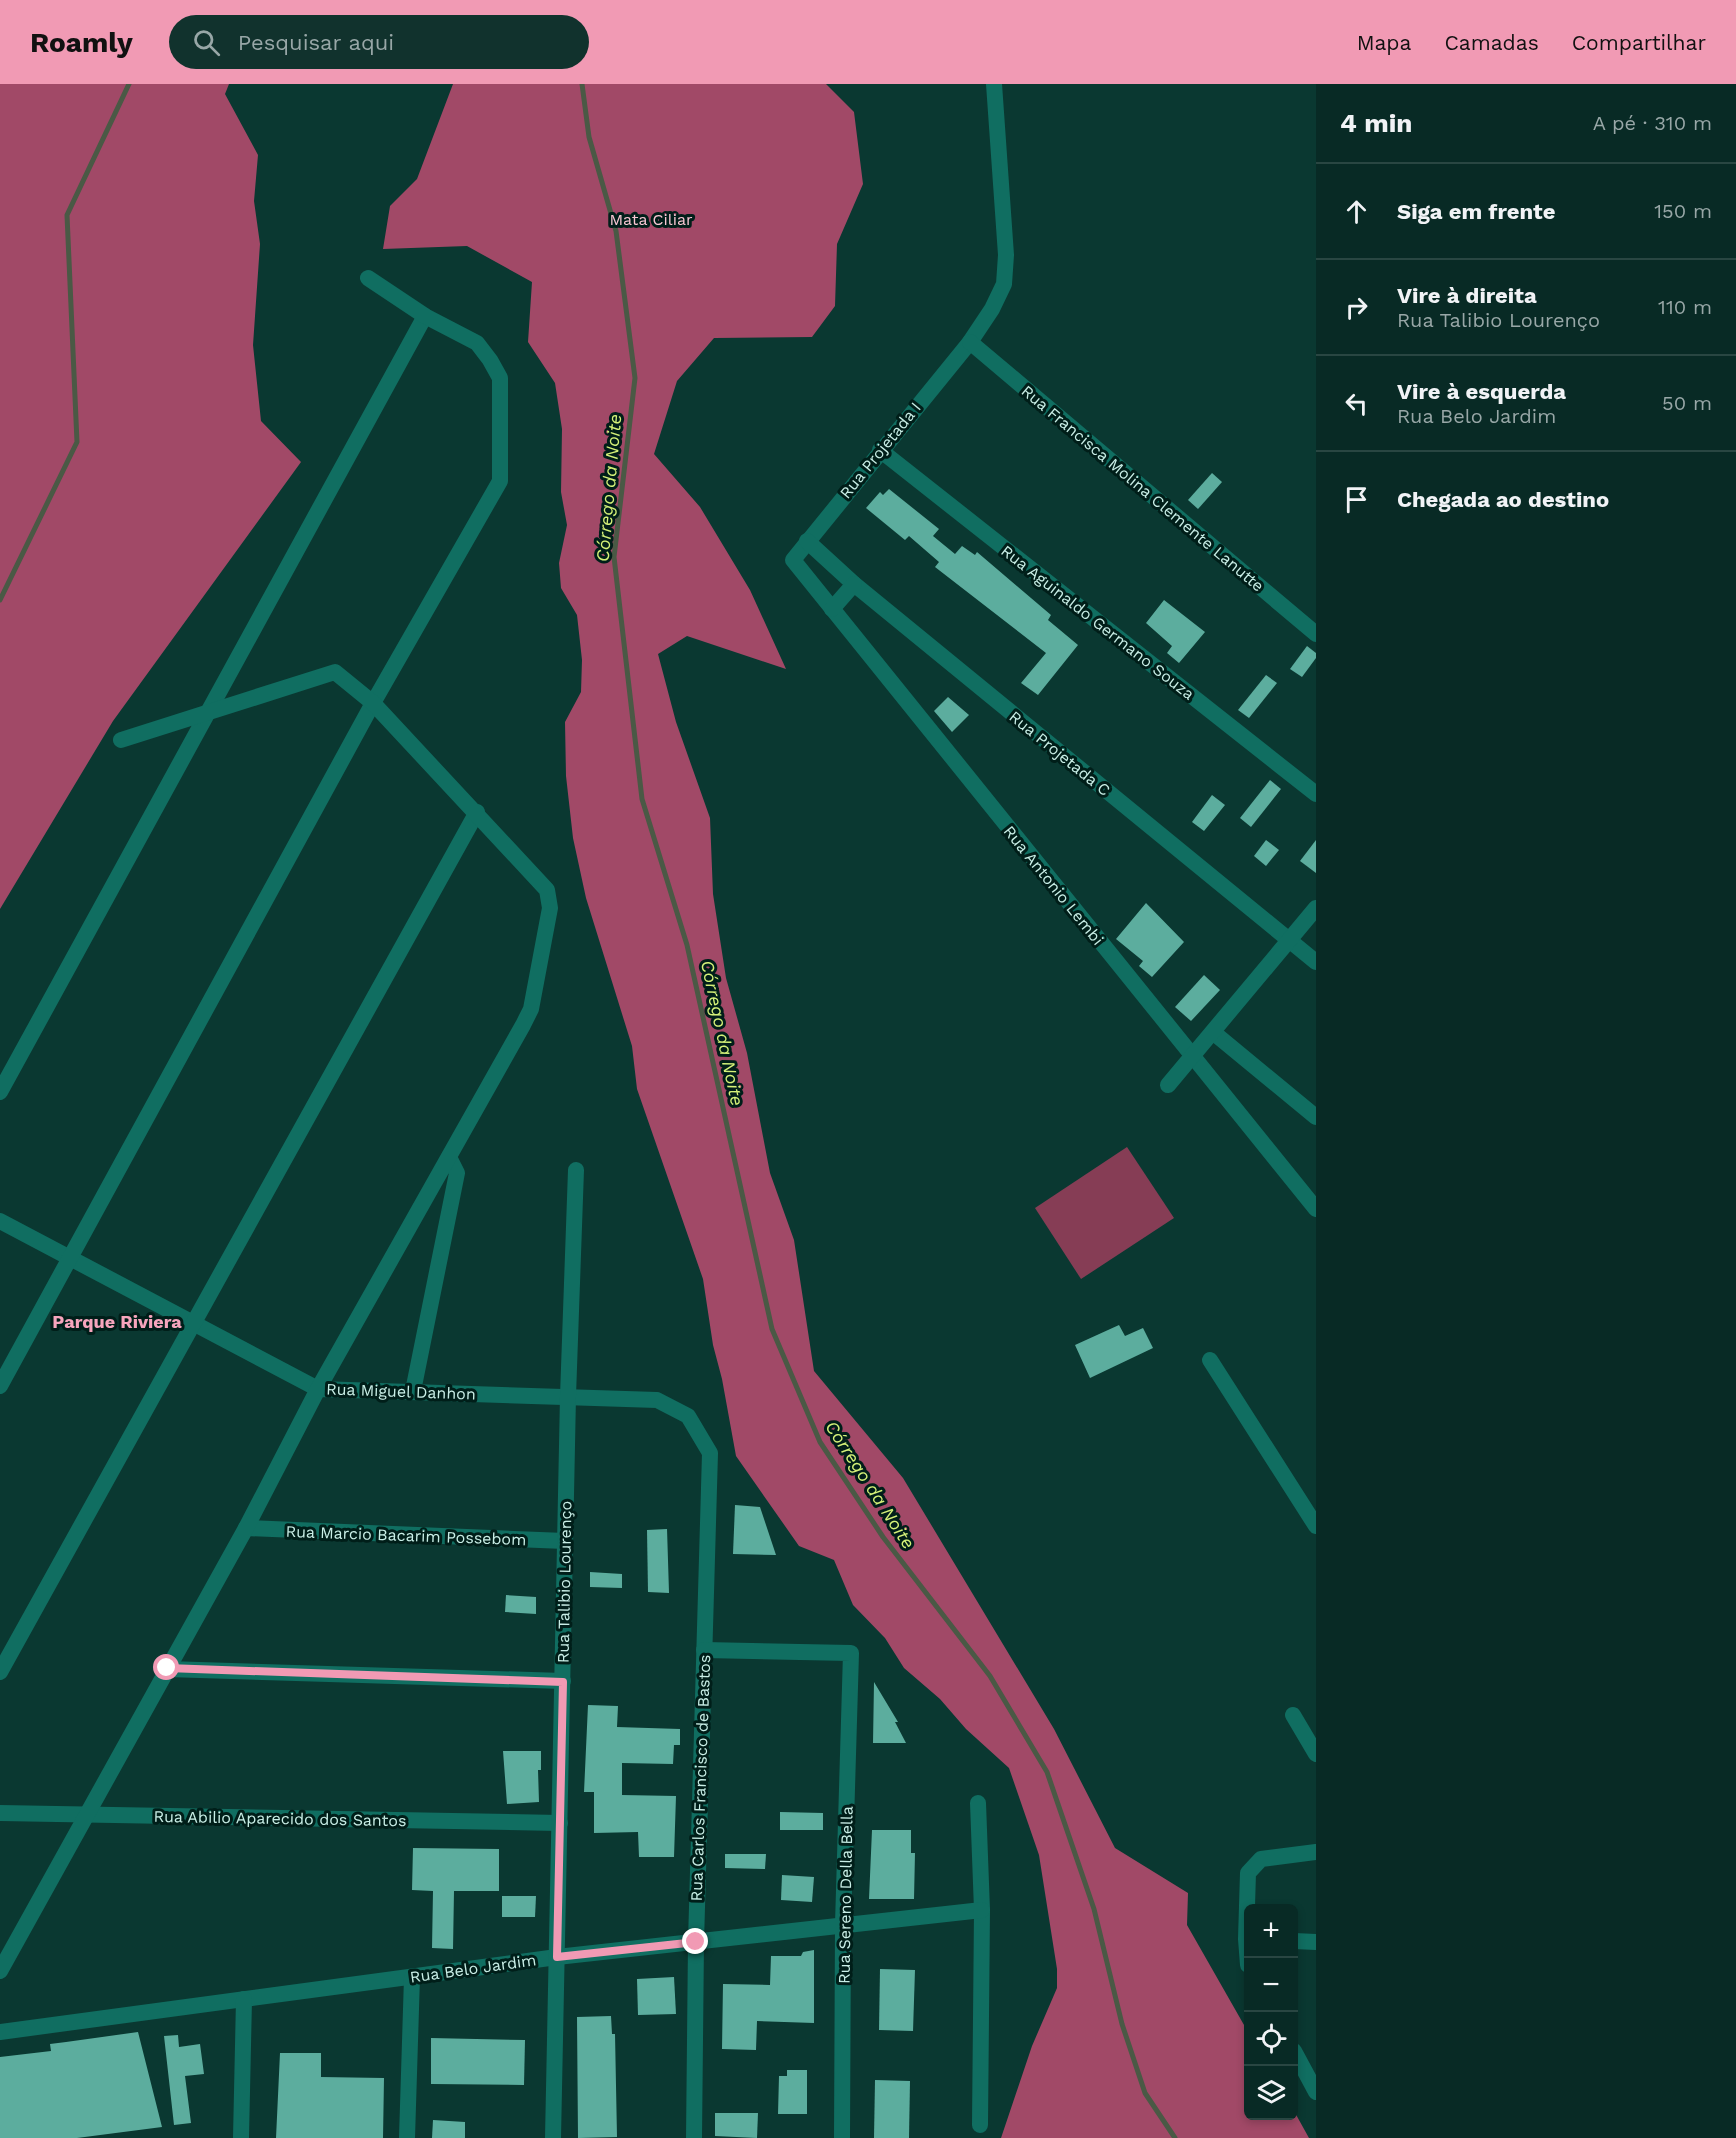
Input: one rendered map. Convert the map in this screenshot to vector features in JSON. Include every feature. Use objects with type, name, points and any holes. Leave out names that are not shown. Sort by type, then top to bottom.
[{"type":"street","name":"Rua Projetada I","points":[[793,560],[970,342],[992,309],[1004,284],[1006,255],[994,84]]},
{"type":"street","points":[[0,1386],[373,703],[500,481],[500,378],[490,360],[477,343],[425,316],[368,278]]},
{"type":"street","points":[[0,1092],[425,316]]},
{"type":"street","name":"Rua Francisca Molina Clemente Lanutte","points":[[970,342],[1316,634]]},
{"type":"street","name":"Rua Aguinaldo Germano Souza","points":[[880,450],[1316,794]]},
{"type":"street","name":"Rua Projetada C","points":[[807,541],[854,584],[1316,962]]},
{"type":"street","name":"Rua Antonio Lembi","points":[[793,560],[1316,1209]]},
{"type":"street","points":[[832,609],[854,584]]},
{"type":"street","points":[[0,1971],[246,1528],[318,1389],[531,1009],[550,908],[547,890],[477,812],[373,703],[335,672],[121,740]]},
{"type":"street","points":[[0,1672],[477,812]]},
{"type":"street","points":[[1168,1085],[1214,1033],[1316,908]]},
{"type":"street","points":[[1214,1033],[1316,1117]]},
{"type":"street","points":[[413,1391],[456,1173],[449,1157]]},
{"type":"street","name":"Rua Talibio Lourenço","points":[[553,2138],[568,1396],[576,1170]]},
{"type":"street","name":"Rua Miguel Danhon","points":[[0,1221],[318,1389],[657,1400],[688,1416],[710,1453]]},
{"type":"street","points":[[1209,1360],[1316,1526]]},
{"type":"street","name":"Rua Carlos Francisco de Bastos","points":[[694,2138],[696,1942],[710,1453]]},
{"type":"street","name":"Rua Marcio Bacarim Possebom","points":[[246,1528],[565,1541]]},
{"type":"street","name":"Rua Sereno Della Bella","points":[[704,1650],[851,1653],[843,1924],[842,2138]]},
{"type":"street","points":[[167,1668],[563,1682]]},
{"type":"street","points":[[1293,1715],[1316,1754]]},
{"type":"street","points":[[978,1803],[982,1910],[980,2125]]},
{"type":"street","name":"Rua Abilio Aparecido dos Santos","points":[[0,1813],[560,1823]]},
{"type":"street","points":[[1248,1904],[1248,1873],[1261,1859],[1316,1852]]},
{"type":"street","name":"Rua Belo Jardim","points":[[0,2031],[557,1957],[982,1910]]},
{"type":"street","points":[[1298,1941],[1316,1942]]},
{"type":"street","points":[[407,2138],[412,1977]]},
{"type":"street","points":[[241,2138],[243,1999]]},
{"type":"street","points":[[1298,2056],[1310,2069],[1316,2092]]},
{"type":"shaded area","points":[[1127,1147],[1174,1218],[1081,1279],[1035,1208]]},
{"type":"green space","points":[[0,84],[229,84],[225,94],[258,155],[254,201],[260,244],[253,345],[261,421],[301,462],[113,721],[0,909]]},
{"type":"green space","name":"Mata Ciliar","points":[[453,84],[826,84],[854,112],[863,184],[837,244],[835,306],[812,337],[714,338],[677,381],[654,454],[700,507],[750,590],[786,669],[687,636],[658,654],[676,722],[710,818],[713,894],[726,978],[747,1053],[770,1173],[794,1240],[814,1371],[903,1478],[1054,1729],[1115,1848],[1188,1893],[1187,1925],[1244,2025],[1244,2120],[1298,2118],[1309,2138],[1001,2138],[1032,2046],[1057,1988],[1057,1969],[1039,1855],[1009,1768],[966,1729],[940,1699],[904,1668],[885,1638],[853,1605],[834,1560],[799,1546],[736,1456],[722,1379],[713,1345],[703,1279],[637,1089],[632,1046],[586,898],[573,838],[566,776],[565,722],[581,692],[582,660],[577,615],[561,588],[559,563],[567,525],[561,492],[562,429],[555,383],[528,342],[532,282],[467,246],[383,249],[390,206],[417,179]]},
{"type":"building","points":[[1212,473],[1222,482],[1198,509],[1188,500]]},
{"type":"building","points":[[889,489],[939,529],[933,536],[955,554],[962,546],[975,555],[977,552],[1051,615],[1048,620],[1078,645],[1038,695],[1021,683],[1046,653],[935,567],[939,562],[909,536],[905,540],[866,508],[880,492],[883,495]]},
{"type":"building","points":[[1164,600],[1205,632],[1179,663],[1167,653],[1172,646],[1146,623]]},
{"type":"building","points":[[1307,646],[1316,653],[1316,658],[1302,677],[1290,669]]},
{"type":"building","points":[[1266,675],[1277,683],[1249,718],[1238,710]]},
{"type":"building","points":[[948,697],[969,715],[952,732],[934,711]]},
{"type":"building","points":[[1270,780],[1281,789],[1251,827],[1240,818]]},
{"type":"building","points":[[1212,795],[1225,805],[1204,831],[1192,822]]},
{"type":"building","points":[[1266,840],[1279,850],[1266,866],[1254,856]]},
{"type":"building","points":[[1316,840],[1316,873],[1300,861]]},
{"type":"building","points":[[1146,903],[1184,942],[1152,977],[1139,966],[1143,961],[1116,939]]},
{"type":"building","points":[[1204,975],[1220,990],[1191,1021],[1175,1007]]},
{"type":"building","points":[[1119,1325],[1125,1336],[1143,1328],[1153,1348],[1090,1378],[1075,1345]]},
{"type":"building","points":[[735,1505],[760,1507],[776,1555],[733,1554]]},
{"type":"building","points":[[667,1529],[669,1593],[648,1592],[647,1530]]},
{"type":"building","points":[[590,1572],[622,1574],[622,1588],[590,1587]]},
{"type":"building","points":[[506,1595],[536,1597],[536,1614],[505,1612]]},
{"type":"building","points":[[874,1682],[898,1722],[895,1722],[906,1743],[873,1743]]},
{"type":"building","points":[[588,1705],[618,1706],[617,1727],[680,1729],[680,1745],[674,1745],[673,1764],[622,1763],[622,1795],[676,1796],[674,1857],[639,1857],[638,1832],[594,1833],[594,1792],[584,1792]]},
{"type":"building","points":[[503,1751],[541,1751],[541,1770],[538,1770],[539,1802],[507,1804]]},
{"type":"building","points":[[780,1812],[823,1813],[823,1830],[780,1830]]},
{"type":"building","points":[[872,1830],[911,1830],[911,1853],[915,1853],[914,1899],[869,1899]]},
{"type":"building","points":[[413,1848],[499,1849],[499,1891],[454,1891],[453,1949],[432,1948],[433,1891],[412,1890]]},
{"type":"building","points":[[725,1854],[766,1854],[765,1869],[725,1868]]},
{"type":"building","points":[[782,1875],[814,1877],[812,1902],[781,1900]]},
{"type":"building","points":[[502,1896],[536,1896],[535,1917],[502,1917]]},
{"type":"building","points":[[814,1950],[814,2023],[757,2021],[756,2050],[722,2049],[723,1984],[770,1985],[771,1956],[801,1956],[803,1952]]},
{"type":"building","points":[[880,1969],[915,1970],[913,2031],[879,2030]]},
{"type":"building","points":[[674,1977],[676,2014],[638,2015],[637,1979]]},
{"type":"building","points":[[611,2016],[612,2034],[615,2034],[617,2137],[578,2138],[577,2017]]},
{"type":"building","points":[[138,2032],[162,2127],[77,2138],[0,2138],[0,2057],[51,2051],[50,2044]]},
{"type":"building","points":[[178,2035],[179,2047],[200,2044],[204,2074],[185,2076],[191,2123],[174,2125],[164,2036]]},
{"type":"building","points":[[431,2038],[525,2040],[524,2085],[431,2084]]},
{"type":"building","points":[[280,2053],[321,2053],[321,2077],[384,2078],[383,2138],[276,2138]]},
{"type":"building","points":[[787,2070],[807,2070],[807,2114],[778,2114],[779,2076],[787,2076]]},
{"type":"building","points":[[875,2080],[910,2081],[909,2138],[874,2138]]},
{"type":"building","points":[[715,2113],[758,2113],[757,2138],[715,2136]]},
{"type":"building","points":[[433,2120],[465,2122],[465,2138],[432,2138]]},
{"type":"waterway","points":[[0,600],[77,442],[67,215],[129,84]]},
{"type":"waterway","name":"Córrego da Noite","points":[[582,84],[589,137],[616,231],[635,378],[614,557],[642,799],[687,945],[772,1329],[820,1442],[883,1537],[990,1676],[1047,1772],[1094,1909],[1122,2024],[1145,2093],[1175,2138]]},
{"type":"district","name":"Parque Riviera","points":[[117,1322]]},
{"type":"route","points":[[167,1668],[563,1682],[557,1957],[696,1942]]}]
